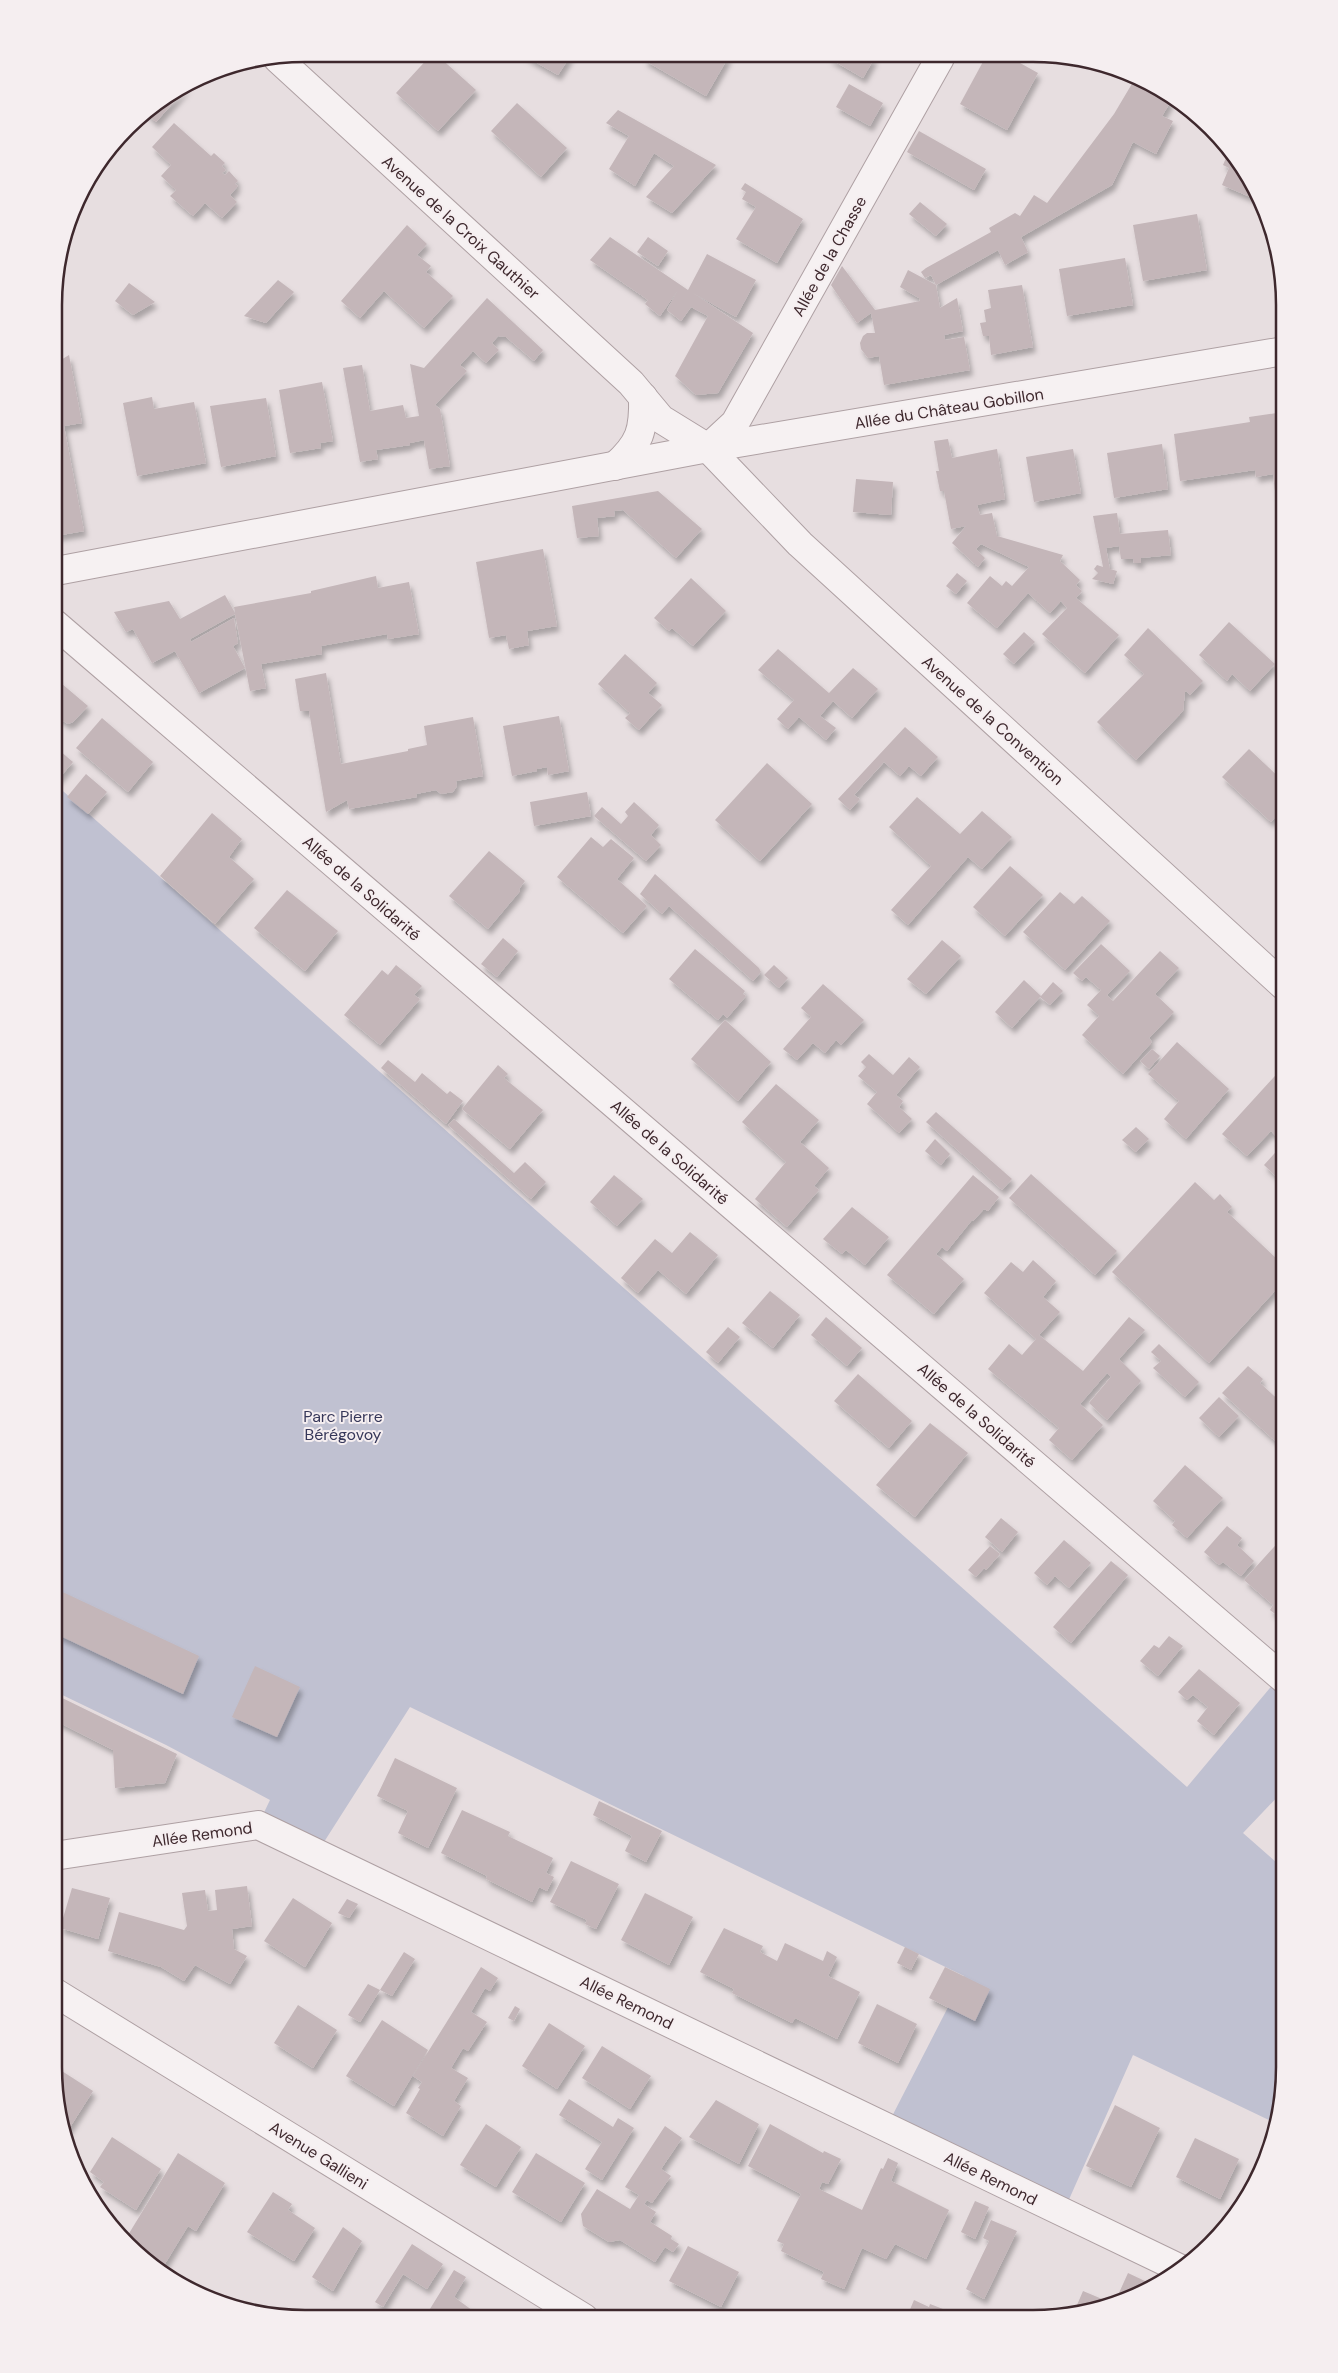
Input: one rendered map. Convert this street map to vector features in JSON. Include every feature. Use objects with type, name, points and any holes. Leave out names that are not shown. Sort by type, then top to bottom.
[{"type":"street","name":"Allée de la Chasse","points":[[708,448],[734,423],[938,62]]},
{"type":"street","name":"Avenue de la Croix Gauthier","points":[[283,64],[631,383],[661,419],[708,448]]},
{"type":"street","name":"Allée du Château Gobillon","points":[[63,570],[708,448],[1276,352]]},
{"type":"street","points":[[615,466],[632,451],[644,421],[643,397]]},
{"type":"street","name":"Avenue de la Convention","points":[[708,448],[800,544],[1276,979]]},
{"type":"street","name":"Allée de la Solidarité","points":[[63,630],[1276,1672]]},
{"type":"street","name":"Allée Remond","points":[[63,1855],[258,1825],[1174,2266]]},
{"type":"street","name":"Avenue Gallieni","points":[[63,1998],[571,2310]]},
{"type":"green space","name":"Parc Pierre Bérégovoy","points":[[63,791],[1187,1787],[1276,1681],[1276,1798],[1243,1833],[1276,1862],[1276,2068],[1270,2120],[1133,2055],[1063,2213],[886,2128],[964,1976],[410,1707],[317,1853],[258,1825],[270,1800],[166,1745],[63,1695]]},
{"type":"building","points":[[425,62],[445,62],[476,90],[438,131],[396,93]]},
{"type":"building","points":[[535,62],[566,62],[558,75]]},
{"type":"building","points":[[647,62],[726,62],[706,96]]},
{"type":"building","points":[[836,62],[872,62],[863,78]]},
{"type":"building","points":[[983,62],[1018,62],[1038,73],[1007,130],[960,104]]},
{"type":"building","points":[[849,84],[883,103],[870,126],[836,107]]},
{"type":"building","points":[[1132,84],[1169,104],[1162,116],[1173,121],[1156,154],[1133,142],[1112,185],[1021,237],[1028,252],[1005,265],[998,250],[936,285],[931,275],[925,278],[921,272],[926,268],[991,232],[989,228],[1015,213],[1020,216],[1034,195],[1047,203],[1114,114]]},
{"type":"building","points":[[176,100],[156,122],[151,118]]},
{"type":"building","points":[[517,103],[567,148],[541,177],[491,131]]},
{"type":"building","points":[[618,110],[716,165],[672,213],[646,197],[674,166],[654,153],[635,186],[609,169],[629,136],[606,123]]},
{"type":"building","points":[[174,123],[211,156],[214,153],[225,163],[222,166],[226,170],[222,173],[225,175],[229,171],[238,181],[235,184],[238,186],[230,195],[237,202],[222,218],[205,203],[193,216],[170,196],[176,190],[161,176],[171,165],[152,147]]},
{"type":"building","points":[[919,131],[986,169],[974,190],[907,152]]},
{"type":"building","points":[[1226,158],[1235,170],[1249,197],[1222,185],[1229,168],[1223,165]]},
{"type":"building","points":[[745,183],[803,219],[777,263],[736,239],[756,207],[742,199],[746,192],[741,189]]},
{"type":"building","points":[[920,202],[947,224],[936,236],[909,214]]},
{"type":"building","points":[[1197,214],[1207,270],[1143,281],[1133,225]]},
{"type":"building","points":[[407,225],[427,244],[417,255],[431,266],[426,272],[453,296],[424,328],[384,291],[360,318],[341,301]]},
{"type":"building","points":[[610,237],[688,290],[707,254],[756,280],[736,317],[693,293],[753,333],[718,393],[696,395],[675,376],[708,316],[691,307],[681,321],[667,310],[678,290],[660,316],[645,304],[648,300],[590,260]]},
{"type":"building","points":[[648,237],[668,251],[658,266],[637,252]]},
{"type":"building","points":[[1125,258],[1133,305],[1067,316],[1059,269]]},
{"type":"building","points":[[842,266],[875,310],[920,301],[919,298],[900,287],[908,270],[936,285],[940,308],[957,298],[963,331],[944,335],[945,340],[964,337],[970,370],[884,385],[879,356],[868,358],[861,349],[860,343],[863,336],[867,333],[875,333],[871,313],[857,323],[831,285]]},
{"type":"building","points":[[278,280],[294,292],[266,323],[244,316]]},
{"type":"building","points":[[129,283],[155,302],[133,315],[115,301]]},
{"type":"building","points":[[1022,285],[1033,347],[991,355],[989,336],[983,336],[980,323],[986,322],[984,310],[991,308],[988,290]]},
{"type":"building","points":[[487,298],[543,350],[534,361],[506,337],[498,336],[492,343],[499,350],[486,363],[473,351],[460,365],[467,371],[435,405],[440,409],[450,466],[429,469],[424,440],[410,443],[410,445],[376,450],[378,459],[360,462],[343,368],[362,365],[370,411],[403,405],[406,418],[419,416],[410,364],[424,368]]},
{"type":"building","points":[[69,355],[82,423],[64,426],[84,531],[63,535],[63,359]]},
{"type":"building","points":[[322,382],[333,441],[320,443],[321,448],[290,453],[279,390]]},
{"type":"building","points":[[152,397],[154,409],[194,402],[206,463],[137,476],[123,403]]},
{"type":"building","points":[[266,398],[276,456],[221,467],[210,406]]},
{"type":"building","points":[[1276,413],[1276,501],[1273,474],[1256,477],[1255,470],[1180,481],[1174,434],[1250,422],[1249,417]]},
{"type":"building","points":[[948,439],[952,458],[997,449],[1005,499],[977,505],[980,515],[992,513],[997,536],[1063,555],[1060,561],[1080,580],[1076,585],[1082,591],[1076,598],[1119,635],[1085,673],[1042,634],[1067,608],[1061,601],[1050,613],[1028,593],[997,628],[967,603],[990,576],[1002,586],[1006,581],[1012,586],[1029,567],[981,544],[976,549],[985,558],[978,567],[952,543],[966,526],[951,529],[944,491],[940,491],[936,471],[939,471],[934,441]]},
{"type":"building","points":[[1162,444],[1168,489],[1114,498],[1107,453]]},
{"type":"building","points":[[1073,449],[1081,493],[1034,502],[1026,457]]},
{"type":"building","points":[[856,479],[893,482],[891,515],[853,512]]},
{"type":"building","points":[[658,491],[702,529],[676,558],[623,510],[614,511],[615,516],[597,518],[599,536],[577,538],[572,506]]},
{"type":"building","points":[[1117,513],[1120,534],[1168,530],[1171,555],[1141,558],[1141,563],[1134,563],[1133,559],[1121,559],[1119,546],[1106,548],[1110,569],[1117,571],[1113,584],[1092,579],[1098,573],[1094,569],[1097,565],[1103,567],[1093,516]]},
{"type":"building","points":[[543,549],[557,626],[527,631],[529,645],[509,649],[506,635],[489,638],[476,562]]},
{"type":"building","points":[[957,573],[967,581],[956,594],[946,586]]},
{"type":"building","points":[[376,576],[378,588],[409,582],[419,634],[388,639],[387,634],[321,646],[322,654],[261,664],[266,688],[250,691],[235,614],[190,639],[191,642],[234,618],[238,643],[233,646],[245,668],[199,693],[175,651],[152,663],[133,629],[126,632],[114,612],[169,601],[180,619],[225,595],[235,613],[234,607],[311,593],[311,591]]},
{"type":"building","points":[[691,578],[726,611],[693,646],[672,628],[669,631],[654,618]]},
{"type":"building","points":[[1229,622],[1275,664],[1250,691],[1232,674],[1227,681],[1199,655]]},
{"type":"building","points":[[1148,628],[1203,681],[1190,695],[1185,692],[1183,711],[1136,760],[1097,722],[1144,674],[1124,655]]},
{"type":"building","points":[[1024,632],[1035,642],[1014,664],[1003,654]]},
{"type":"building","points":[[778,649],[829,693],[853,668],[878,689],[852,718],[833,701],[820,716],[836,728],[826,740],[799,717],[788,729],[777,719],[794,700],[758,670]]},
{"type":"building","points":[[625,654],[657,683],[648,693],[662,705],[639,730],[625,718],[630,713],[598,684]]},
{"type":"building","points":[[326,673],[341,764],[408,751],[408,749],[427,745],[424,726],[473,717],[483,776],[456,781],[457,786],[453,792],[441,794],[436,790],[416,794],[417,797],[349,809],[347,800],[326,812],[309,711],[300,711],[295,679]]},
{"type":"building","points":[[63,685],[88,706],[73,722],[68,724],[63,721]]},
{"type":"building","points":[[559,716],[569,771],[548,775],[547,767],[512,776],[503,726]]},
{"type":"building","points":[[102,718],[153,762],[128,792],[76,748]]},
{"type":"building","points":[[905,727],[938,757],[921,776],[909,766],[900,776],[884,762],[854,795],[860,799],[850,810],[838,799]]},
{"type":"building","points":[[1249,749],[1276,774],[1276,816],[1271,822],[1222,777]]},
{"type":"building","points":[[63,754],[73,762],[63,774]]},
{"type":"building","points":[[767,763],[812,804],[760,861],[715,820]]},
{"type":"building","points":[[86,774],[107,792],[88,814],[67,797]]},
{"type":"building","points":[[587,792],[591,816],[534,826],[530,802]]},
{"type":"building","points":[[917,797],[960,834],[982,811],[1012,837],[982,869],[968,857],[908,925],[891,910],[931,866],[889,827]]},
{"type":"building","points":[[634,802],[659,825],[651,835],[661,845],[646,861],[594,816],[602,807],[621,824],[628,816],[625,812]]},
{"type":"building","points":[[212,813],[242,839],[229,857],[254,879],[215,924],[160,876]]},
{"type":"building","points":[[591,837],[603,847],[611,839],[634,858],[617,879],[647,906],[623,933],[557,877]]},
{"type":"building","points":[[489,851],[525,881],[519,889],[520,891],[488,929],[449,896]]},
{"type":"building","points":[[1010,866],[1043,895],[1005,936],[973,907]]},
{"type":"building","points":[[655,874],[759,968],[761,972],[753,981],[669,906],[662,914],[640,894]]},
{"type":"building","points":[[287,890],[338,931],[305,971],[254,928]]},
{"type":"building","points":[[1060,892],[1074,904],[1082,896],[1110,921],[1065,970],[1023,932]]},
{"type":"building","points":[[503,938],[518,951],[497,977],[481,964]]},
{"type":"building","points":[[942,940],[961,956],[926,994],[907,979]]},
{"type":"building","points":[[1101,944],[1130,971],[1107,995],[1113,1001],[1160,951],[1179,968],[1155,994],[1174,1012],[1149,1038],[1152,1042],[1123,1074],[1082,1035],[1099,1016],[1087,1005],[1101,990],[1086,977],[1082,981],[1073,973]]},
{"type":"building","points":[[695,949],[745,991],[743,994],[746,996],[727,1018],[723,1014],[718,1020],[669,979]]},
{"type":"building","points":[[396,965],[422,986],[414,995],[420,999],[380,1045],[344,1015],[382,970],[388,975]]},
{"type":"building","points":[[774,965],[788,978],[779,988],[764,975]]},
{"type":"building","points":[[1024,980],[1041,996],[1053,982],[1063,991],[1050,1005],[1040,997],[1012,1028],[995,1012]]},
{"type":"building","points":[[823,984],[864,1020],[841,1045],[836,1040],[825,1053],[813,1043],[797,1060],[783,1049],[811,1017],[801,1008]]},
{"type":"building","points":[[725,1020],[771,1062],[738,1101],[691,1059]]},
{"type":"building","points":[[1177,1042],[1229,1089],[1186,1139],[1164,1119],[1179,1101],[1148,1074]]},
{"type":"building","points":[[1152,1049],[1160,1056],[1149,1069],[1140,1061]]},
{"type":"building","points":[[869,1054],[893,1075],[909,1057],[920,1067],[896,1095],[903,1101],[899,1107],[912,1119],[899,1133],[867,1104],[877,1092],[858,1076],[866,1067],[861,1062]]},
{"type":"building","points":[[388,1060],[415,1082],[422,1073],[447,1094],[450,1091],[463,1101],[446,1124],[381,1068]]},
{"type":"building","points":[[498,1065],[508,1074],[504,1078],[543,1110],[510,1149],[462,1109]]},
{"type":"building","points":[[1276,1075],[1276,1136],[1271,1131],[1247,1156],[1222,1134]]},
{"type":"building","points":[[776,1084],[819,1120],[800,1142],[829,1168],[814,1186],[819,1190],[787,1227],[755,1199],[786,1162],[742,1122]]},
{"type":"building","points":[[936,1112],[1012,1179],[1002,1190],[926,1122]]},
{"type":"building","points":[[454,1119],[514,1173],[525,1162],[546,1182],[531,1199],[448,1125]]},
{"type":"building","points":[[1136,1127],[1149,1139],[1136,1152],[1122,1140]]},
{"type":"building","points":[[935,1139],[950,1154],[941,1165],[925,1151]]},
{"type":"building","points":[[1276,1152],[1276,1176],[1264,1165]]},
{"type":"building","points":[[1031,1174],[1117,1251],[1095,1275],[1009,1198]]},
{"type":"building","points":[[614,1175],[643,1199],[617,1226],[590,1202]]},
{"type":"building","points":[[973,1175],[999,1197],[988,1211],[984,1209],[972,1220],[947,1251],[942,1247],[936,1254],[964,1279],[934,1314],[887,1275]]},
{"type":"building","points":[[1195,1182],[1214,1200],[1220,1194],[1232,1207],[1227,1212],[1276,1258],[1276,1290],[1209,1363],[1112,1272]]},
{"type":"building","points":[[852,1207],[889,1237],[865,1265],[846,1250],[842,1254],[823,1239]]},
{"type":"building","points":[[690,1232],[718,1255],[686,1294],[658,1270],[638,1293],[621,1278],[655,1239],[672,1253]]},
{"type":"building","points":[[1033,1260],[1056,1281],[1043,1297],[1060,1312],[1039,1335],[1083,1371],[1129,1317],[1145,1330],[1119,1359],[1141,1381],[1107,1420],[1089,1403],[1111,1377],[1107,1373],[1080,1404],[1103,1425],[1072,1460],[1049,1440],[1059,1428],[988,1369],[1009,1344],[1022,1355],[1036,1339],[984,1293],[1011,1262],[1023,1272]]},
{"type":"building","points":[[770,1291],[800,1315],[773,1348],[742,1323]]},
{"type":"building","points":[[826,1317],[862,1348],[847,1366],[811,1335]]},
{"type":"building","points":[[728,1327],[740,1337],[718,1363],[706,1352]]},
{"type":"building","points":[[1159,1344],[1199,1382],[1185,1397],[1153,1368],[1161,1361],[1151,1352]]},
{"type":"building","points":[[1248,1366],[1263,1379],[1260,1383],[1276,1398],[1276,1442],[1222,1393]]},
{"type":"building","points":[[858,1374],[912,1421],[889,1448],[834,1401]]},
{"type":"building","points":[[1219,1397],[1239,1416],[1219,1437],[1199,1418]]},
{"type":"building","points":[[930,1423],[968,1453],[915,1517],[876,1485]]},
{"type":"building","points":[[1185,1465],[1223,1498],[1187,1538],[1172,1525],[1175,1521],[1153,1501]]},
{"type":"building","points":[[1001,1518],[1018,1532],[1002,1552],[985,1537]]},
{"type":"building","points":[[1227,1526],[1242,1538],[1237,1545],[1254,1561],[1241,1576],[1223,1562],[1219,1565],[1204,1552]]},
{"type":"building","points":[[1064,1540],[1091,1563],[1069,1588],[1055,1576],[1047,1585],[1034,1573]]},
{"type":"building","points":[[1276,1545],[1276,1615],[1270,1610],[1273,1605],[1244,1580]]},
{"type":"building","points":[[990,1546],[1000,1554],[986,1570],[984,1568],[976,1577],[968,1570]]},
{"type":"building","points":[[1111,1561],[1128,1575],[1071,1643],[1053,1627]]},
{"type":"building","points":[[63,1592],[199,1656],[183,1694],[63,1637]]},
{"type":"building","points":[[1169,1636],[1183,1646],[1158,1676],[1140,1661],[1154,1645],[1159,1648]]},
{"type":"building","points":[[255,1666],[300,1687],[277,1737],[232,1717]]},
{"type":"building","points":[[1199,1669],[1240,1703],[1214,1735],[1197,1721],[1208,1707],[1193,1695],[1187,1700],[1178,1692]]},
{"type":"building","points":[[63,1698],[177,1754],[165,1783],[115,1788],[113,1750],[63,1725]]},
{"type":"building","points":[[395,1758],[457,1788],[428,1848],[398,1833],[408,1811],[377,1796]]},
{"type":"building","points":[[599,1801],[662,1831],[646,1862],[625,1851],[632,1836],[593,1815]]},
{"type":"building","points":[[462,1810],[510,1832],[508,1836],[553,1858],[546,1873],[554,1877],[547,1891],[539,1887],[532,1902],[486,1879],[487,1876],[441,1853]]},
{"type":"building","points":[[571,1861],[619,1884],[596,1929],[585,1924],[587,1920],[550,1902]]},
{"type":"building","points":[[247,1886],[252,1926],[232,1929],[234,1949],[247,1956],[230,1984],[195,1965],[184,1981],[161,1967],[108,1951],[119,1912],[184,1930],[187,1926],[182,1893],[205,1890],[208,1911],[217,1910],[215,1890]]},
{"type":"building","points":[[72,1888],[110,1898],[98,1939],[63,1929],[63,1918]]},
{"type":"building","points":[[645,1893],[693,1917],[669,1965],[621,1940]]},
{"type":"building","points":[[293,1898],[332,1923],[305,1967],[264,1941]]},
{"type":"building","points":[[347,1899],[358,1904],[349,1918],[338,1913]]},
{"type":"building","points":[[724,1928],[763,1946],[760,1952],[777,1961],[785,1943],[823,1961],[827,1951],[837,1957],[828,1976],[860,1992],[837,2039],[795,2018],[792,2023],[732,1993],[734,1989],[700,1972]]},
{"type":"building","points":[[905,1947],[919,1954],[911,1970],[897,1963]]},
{"type":"building","points":[[404,1952],[415,1959],[392,1996],[380,1990]]},
{"type":"building","points":[[481,1967],[498,1978],[490,1991],[485,1988],[471,2012],[487,2022],[468,2051],[463,2048],[451,2068],[468,2078],[454,2101],[461,2106],[443,2136],[406,2113],[422,2082],[413,2076]]},
{"type":"building","points":[[945,1967],[990,1989],[975,2021],[929,1998]]},
{"type":"building","points":[[368,1984],[380,1990],[360,2022],[348,2015]]},
{"type":"building","points":[[877,2004],[917,2024],[898,2063],[858,2043]]},
{"type":"building","points":[[298,2005],[337,2030],[313,2068],[274,2043]]},
{"type":"building","points":[[515,2006],[520,2009],[514,2021],[508,2018]]},
{"type":"building","points":[[382,2020],[428,2050],[394,2106],[346,2076]]},
{"type":"building","points":[[549,2023],[585,2046],[557,2089],[522,2066]]},
{"type":"building","points":[[602,2046],[651,2076],[630,2109],[582,2078]]},
{"type":"building","points":[[63,2072],[93,2091],[70,2127],[65,2100]]},
{"type":"building","points":[[569,2099],[613,2127],[618,2118],[634,2128],[602,2180],[585,2169],[602,2142],[559,2115]]},
{"type":"building","points":[[716,2100],[759,2124],[739,2164],[689,2137]]},
{"type":"building","points":[[1115,2105],[1160,2128],[1131,2187],[1086,2166]]},
{"type":"building","points":[[486,2124],[521,2147],[496,2187],[460,2165]]},
{"type":"building","points":[[770,2124],[823,2153],[824,2151],[841,2159],[828,2184],[822,2182],[819,2189],[862,2210],[881,2168],[883,2169],[888,2158],[898,2163],[891,2181],[949,2210],[926,2259],[895,2244],[886,2259],[862,2248],[844,2289],[821,2279],[824,2272],[781,2251],[784,2244],[777,2241],[801,2194],[748,2166]]},
{"type":"building","points":[[665,2126],[682,2138],[661,2169],[671,2176],[652,2203],[647,2200],[644,2204],[656,2212],[650,2222],[672,2236],[671,2239],[679,2244],[673,2252],[665,2247],[655,2262],[620,2240],[609,2242],[583,2226],[581,2214],[597,2189],[630,2209],[639,2195],[625,2187]]},
{"type":"building","points":[[112,2137],[161,2169],[136,2210],[100,2187],[104,2182],[90,2172]]},
{"type":"building","points":[[1195,2138],[1239,2159],[1220,2199],[1176,2177]]},
{"type":"building","points":[[178,2153],[225,2183],[196,2231],[188,2226],[164,2265],[129,2234]]},
{"type":"building","points":[[536,2153],[585,2183],[561,2222],[512,2192]]},
{"type":"building","points":[[273,2192],[292,2204],[288,2210],[315,2228],[294,2261],[247,2232]]},
{"type":"building","points":[[975,2201],[989,2207],[975,2239],[961,2232]]},
{"type":"building","points":[[991,2220],[1017,2231],[984,2299],[966,2289],[989,2241],[983,2238]]},
{"type":"building","points":[[343,2227],[362,2241],[333,2291],[312,2277]]},
{"type":"building","points":[[412,2244],[443,2264],[427,2289],[403,2274],[383,2307],[375,2302]]},
{"type":"building","points":[[688,2246],[739,2272],[721,2307],[669,2281]]},
{"type":"building","points":[[454,2270],[466,2277],[454,2297],[472,2310],[429,2310]]},
{"type":"building","points":[[1128,2273],[1146,2282],[1126,2292],[1118,2295]]},
{"type":"building","points":[[1083,2291],[1104,2300],[1076,2306]]},
{"type":"building","points":[[914,2300],[929,2307],[930,2304],[943,2310],[910,2310]]}]
